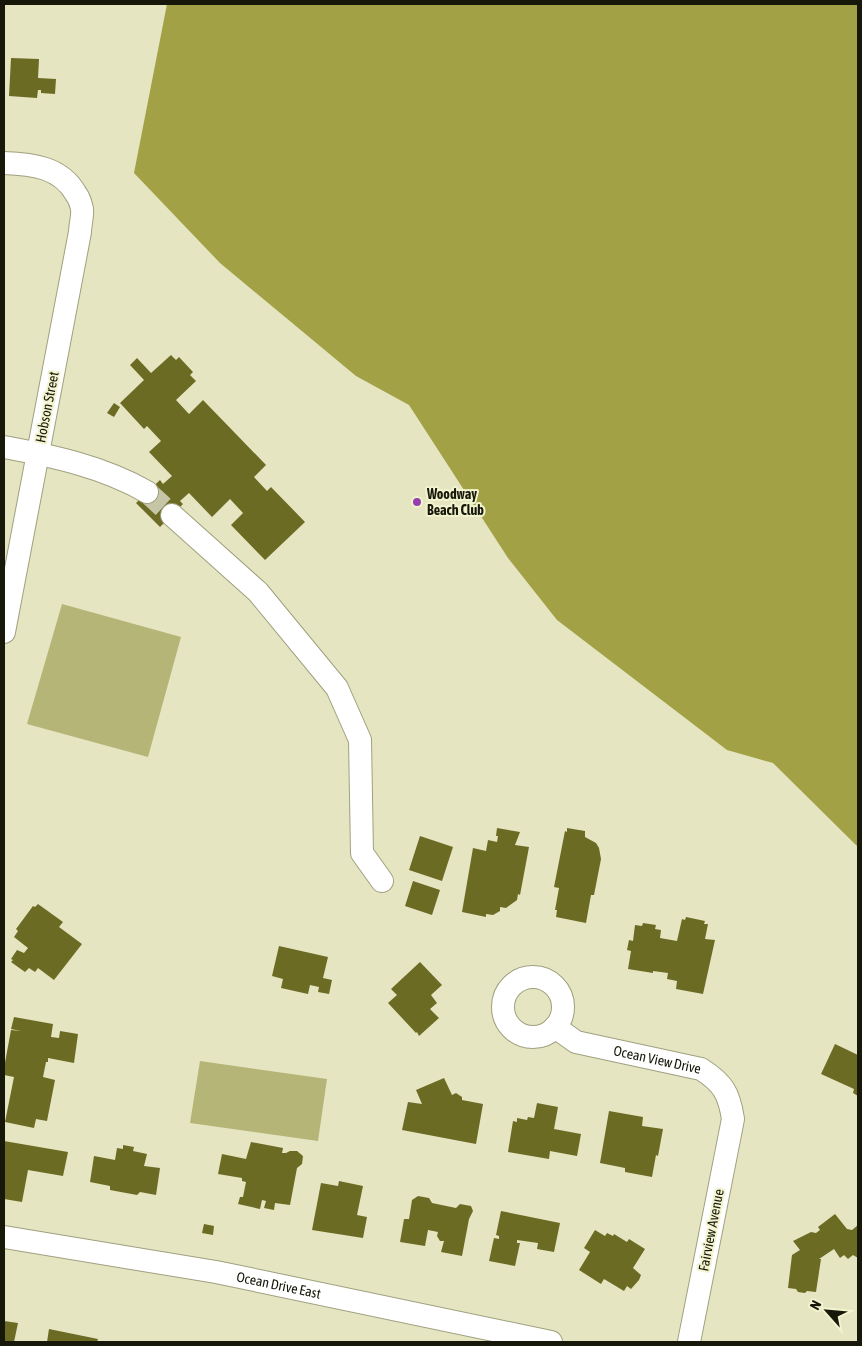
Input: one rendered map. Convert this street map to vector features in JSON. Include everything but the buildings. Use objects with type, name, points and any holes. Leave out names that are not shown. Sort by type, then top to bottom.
[{"type":"street","name":"Hobson Street","points":[[4,163],[44,168],[60,175],[71,185],[79,198],[82,209],[80,232],[4,632]]},
{"type":"street","points":[[4,447],[38,453],[102,471],[128,480],[147,492]]},
{"type":"street","points":[[172,515],[258,592],[338,688],[360,740],[362,853],[382,882]]},
{"type":"street","name":"Ocean View Drive","points":[[555,1027],[576,1042],[701,1069],[717,1079],[726,1090],[733,1119]]},
{"type":"street","name":"Fairview Avenue","points":[[689,1342],[733,1119]]},
{"type":"street","name":"Ocean Drive East","points":[[4,1237],[216,1272],[550,1342]]},
{"type":"shaded area","points":[[167,4],[858,4],[858,847],[773,763],[727,750],[557,620],[508,558],[409,405],[356,376],[220,263],[134,173]]},
{"type":"shaded area","points":[[62,604],[181,637],[148,757],[27,724]]},
{"type":"shaded area","points":[[200,1061],[327,1079],[318,1141],[190,1123]]},
{"type":"tunnel","points":[[147,492],[172,515]]},
{"type":"place","name":"Woodway Beach Club","points":[[417,502]]}]
